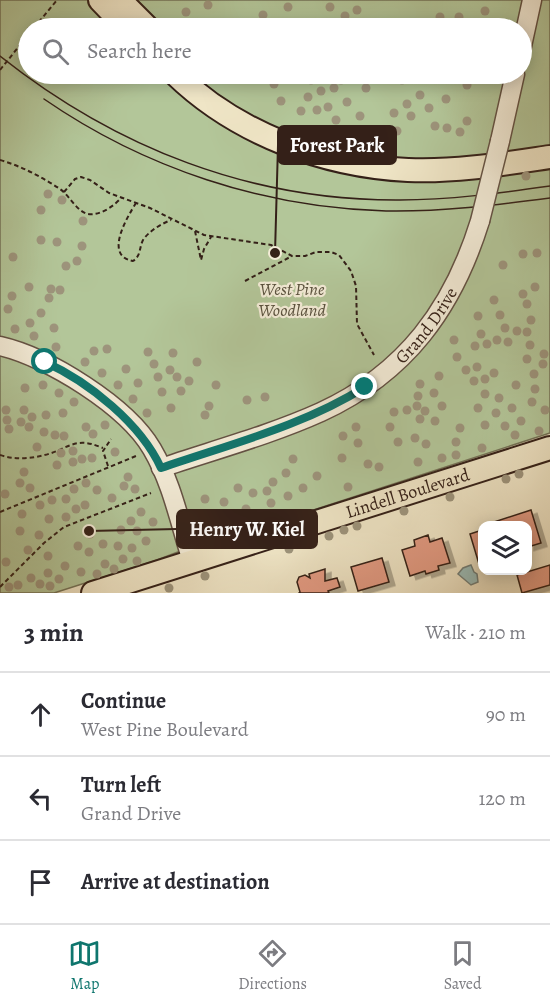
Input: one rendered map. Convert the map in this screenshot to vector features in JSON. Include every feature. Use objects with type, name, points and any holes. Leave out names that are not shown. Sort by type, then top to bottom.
[{"type":"main road","points":[[100,0],[118,18]]},
{"type":"main road","points":[[120,0],[138,18]]},
{"type":"main road","points":[[187,84],[233,118],[285,143],[334,159],[385,168],[429,170],[470,168],[550,157]]},
{"type":"main road","points":[[211,84],[278,123],[306,135],[348,147],[402,155],[433,155],[473,153],[550,142]]},
{"type":"main road","name":"Lindell Boulevard","points":[[93,593],[550,448]]},
{"type":"street","points":[[528,18],[532,0]]},
{"type":"street","name":"Grand Drive","points":[[161,468],[290,424],[344,400],[387,370],[424,333],[452,293],[464,268],[480,221],[513,84]]},
{"type":"street","points":[[0,346],[58,368],[80,382],[126,419],[143,438],[161,468],[192,561]]},
{"type":"path","points":[[42,18],[57,0]]},
{"type":"path","points":[[0,70],[18,48]]},
{"type":"path","points":[[0,160],[43,179],[64,192],[79,209],[88,214],[106,210],[121,198]]},
{"type":"path","points":[[64,192],[75,179],[81,177],[90,180],[109,193],[211,237],[271,245],[292,256],[305,256],[316,252],[331,252],[339,255],[345,262],[356,286],[357,324],[374,355]]},
{"type":"path","points":[[136,203],[122,225],[119,237],[122,255],[128,260],[133,261],[138,258],[143,240],[148,234],[172,220]]},
{"type":"path","points":[[195,231],[201,260],[211,237]]},
{"type":"path","points":[[245,281],[292,256]]},
{"type":"path","points":[[108,466],[103,455],[103,447],[111,439]]},
{"type":"path","points":[[0,455],[33,458],[78,443],[103,447]]},
{"type":"path","points":[[0,512],[136,456]]},
{"type":"path","points":[[0,587],[44,543],[64,527],[151,493]]},
{"type":"green space","name":"West Pine Woodland","points":[[0,0],[550,0],[550,433],[301,514],[217,537],[157,560],[54,593],[0,593]]},
{"type":"water","points":[[471,565],[477,574],[478,582],[471,585],[458,574],[463,568]]},
{"type":"building","points":[[531,510],[541,543],[532,546],[532,521],[497,521]]},
{"type":"building","points":[[478,531],[478,561],[470,534]]},
{"type":"building","points":[[428,535],[430,542],[442,538],[450,563],[438,566],[439,570],[426,574],[425,571],[410,576],[402,550],[415,546],[414,540]]},
{"type":"building","points":[[382,558],[389,582],[358,591],[351,567]]},
{"type":"building","points":[[550,565],[550,585],[522,593],[517,575],[532,575],[532,570]]},
{"type":"building","points":[[325,569],[325,581],[337,578],[340,587],[328,591],[329,593],[299,593],[297,582],[299,577],[305,575],[310,578],[309,574]]},
{"type":"tram line","points":[[0,56],[18,70]]},
{"type":"tram line","points":[[37,84],[90,117],[138,142],[188,163],[239,179],[291,191],[345,198],[419,200],[494,194],[550,186]]},
{"type":"tram line","points":[[44,99],[82,124],[164,164],[207,180],[295,202],[340,208],[407,211],[550,198]]},
{"type":"place","name":"Forest Park","points":[[275,253]]},
{"type":"place","name":"Henry W. Kiel","points":[[89,531]]},
{"type":"route","points":[[45,362],[80,382],[126,419],[151,447],[161,468],[290,424],[320,412],[365,387]]}]
